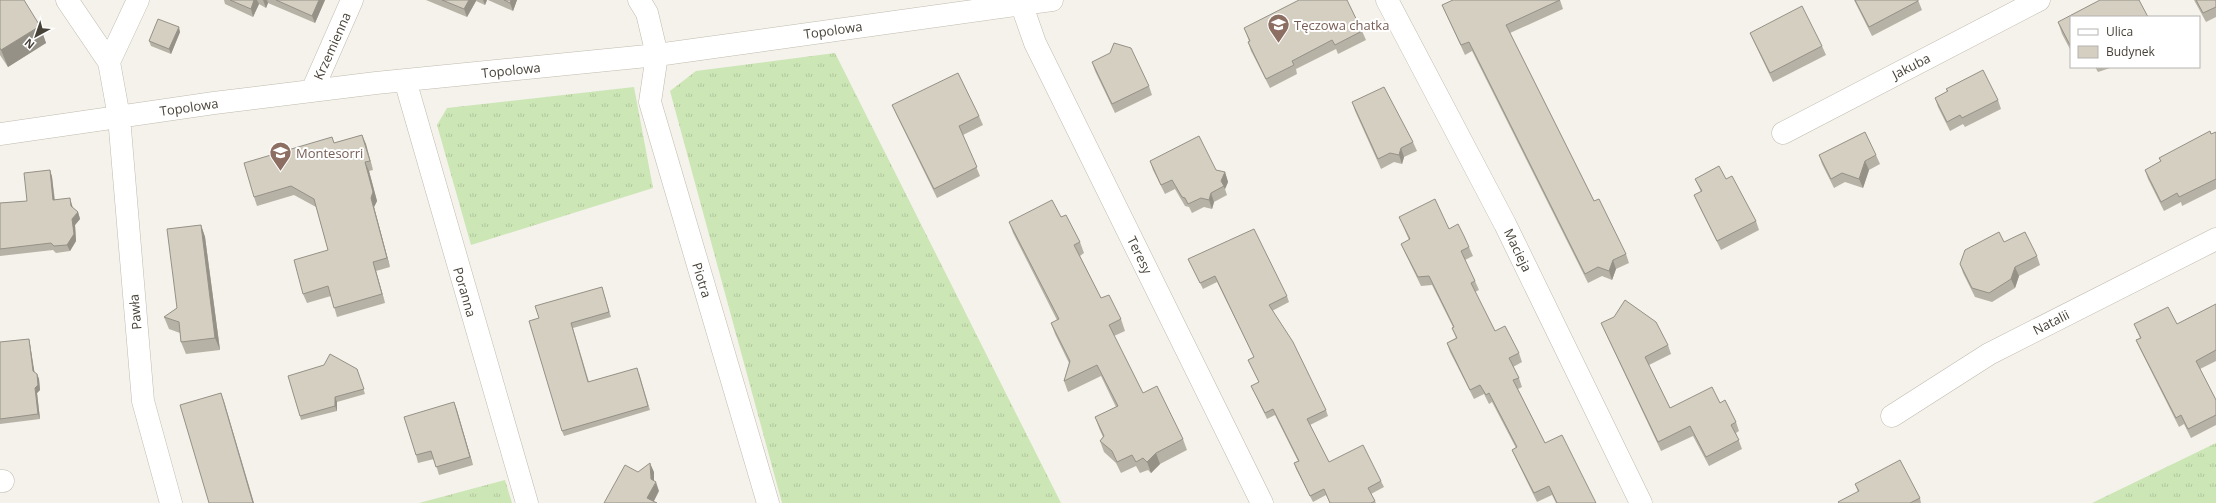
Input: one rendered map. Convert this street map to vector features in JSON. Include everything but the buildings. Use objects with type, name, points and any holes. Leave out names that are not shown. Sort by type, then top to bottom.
[{"type":"street","points":[[67,0],[109,62]]},
{"type":"street","points":[[109,62],[138,0]]},
{"type":"street","name":"Krzemienna","points":[[312,91],[352,0]]},
{"type":"street","points":[[639,0],[648,13],[657,55]]},
{"type":"street","name":"Topolowa","points":[[0,134],[312,91],[405,80],[657,55],[1021,3],[1052,0]]},
{"type":"street","name":"Macieja","points":[[1387,0],[1505,224],[1641,503]]},
{"type":"street","name":"Jakuba","points":[[1783,133],[2039,0]]},
{"type":"street","name":"Teresy","points":[[1021,3],[1035,43],[1262,503]]},
{"type":"street","name":"Piotra","points":[[657,55],[650,102],[768,503]]},
{"type":"street","name":"Pawła","points":[[109,62],[119,117],[143,401],[171,503]]},
{"type":"street","name":"Poranna","points":[[405,80],[527,503]]},
{"type":"street","name":"Natalii","points":[[1892,416],[1989,354],[2216,239]]},
{"type":"green space","points":[[835,53],[1061,503],[782,503],[670,91],[696,71]]},
{"type":"green space","points":[[634,87],[653,188],[471,245],[437,125],[447,108]]},
{"type":"green space","points":[[2216,443],[2216,503],[2092,503]]},
{"type":"green space","points":[[505,480],[512,503],[419,503]]},
{"type":"place","name":"Tęczowa chatka","points":[[1278,44]]},
{"type":"place","name":"Montesorri","points":[[281,172]]}]
